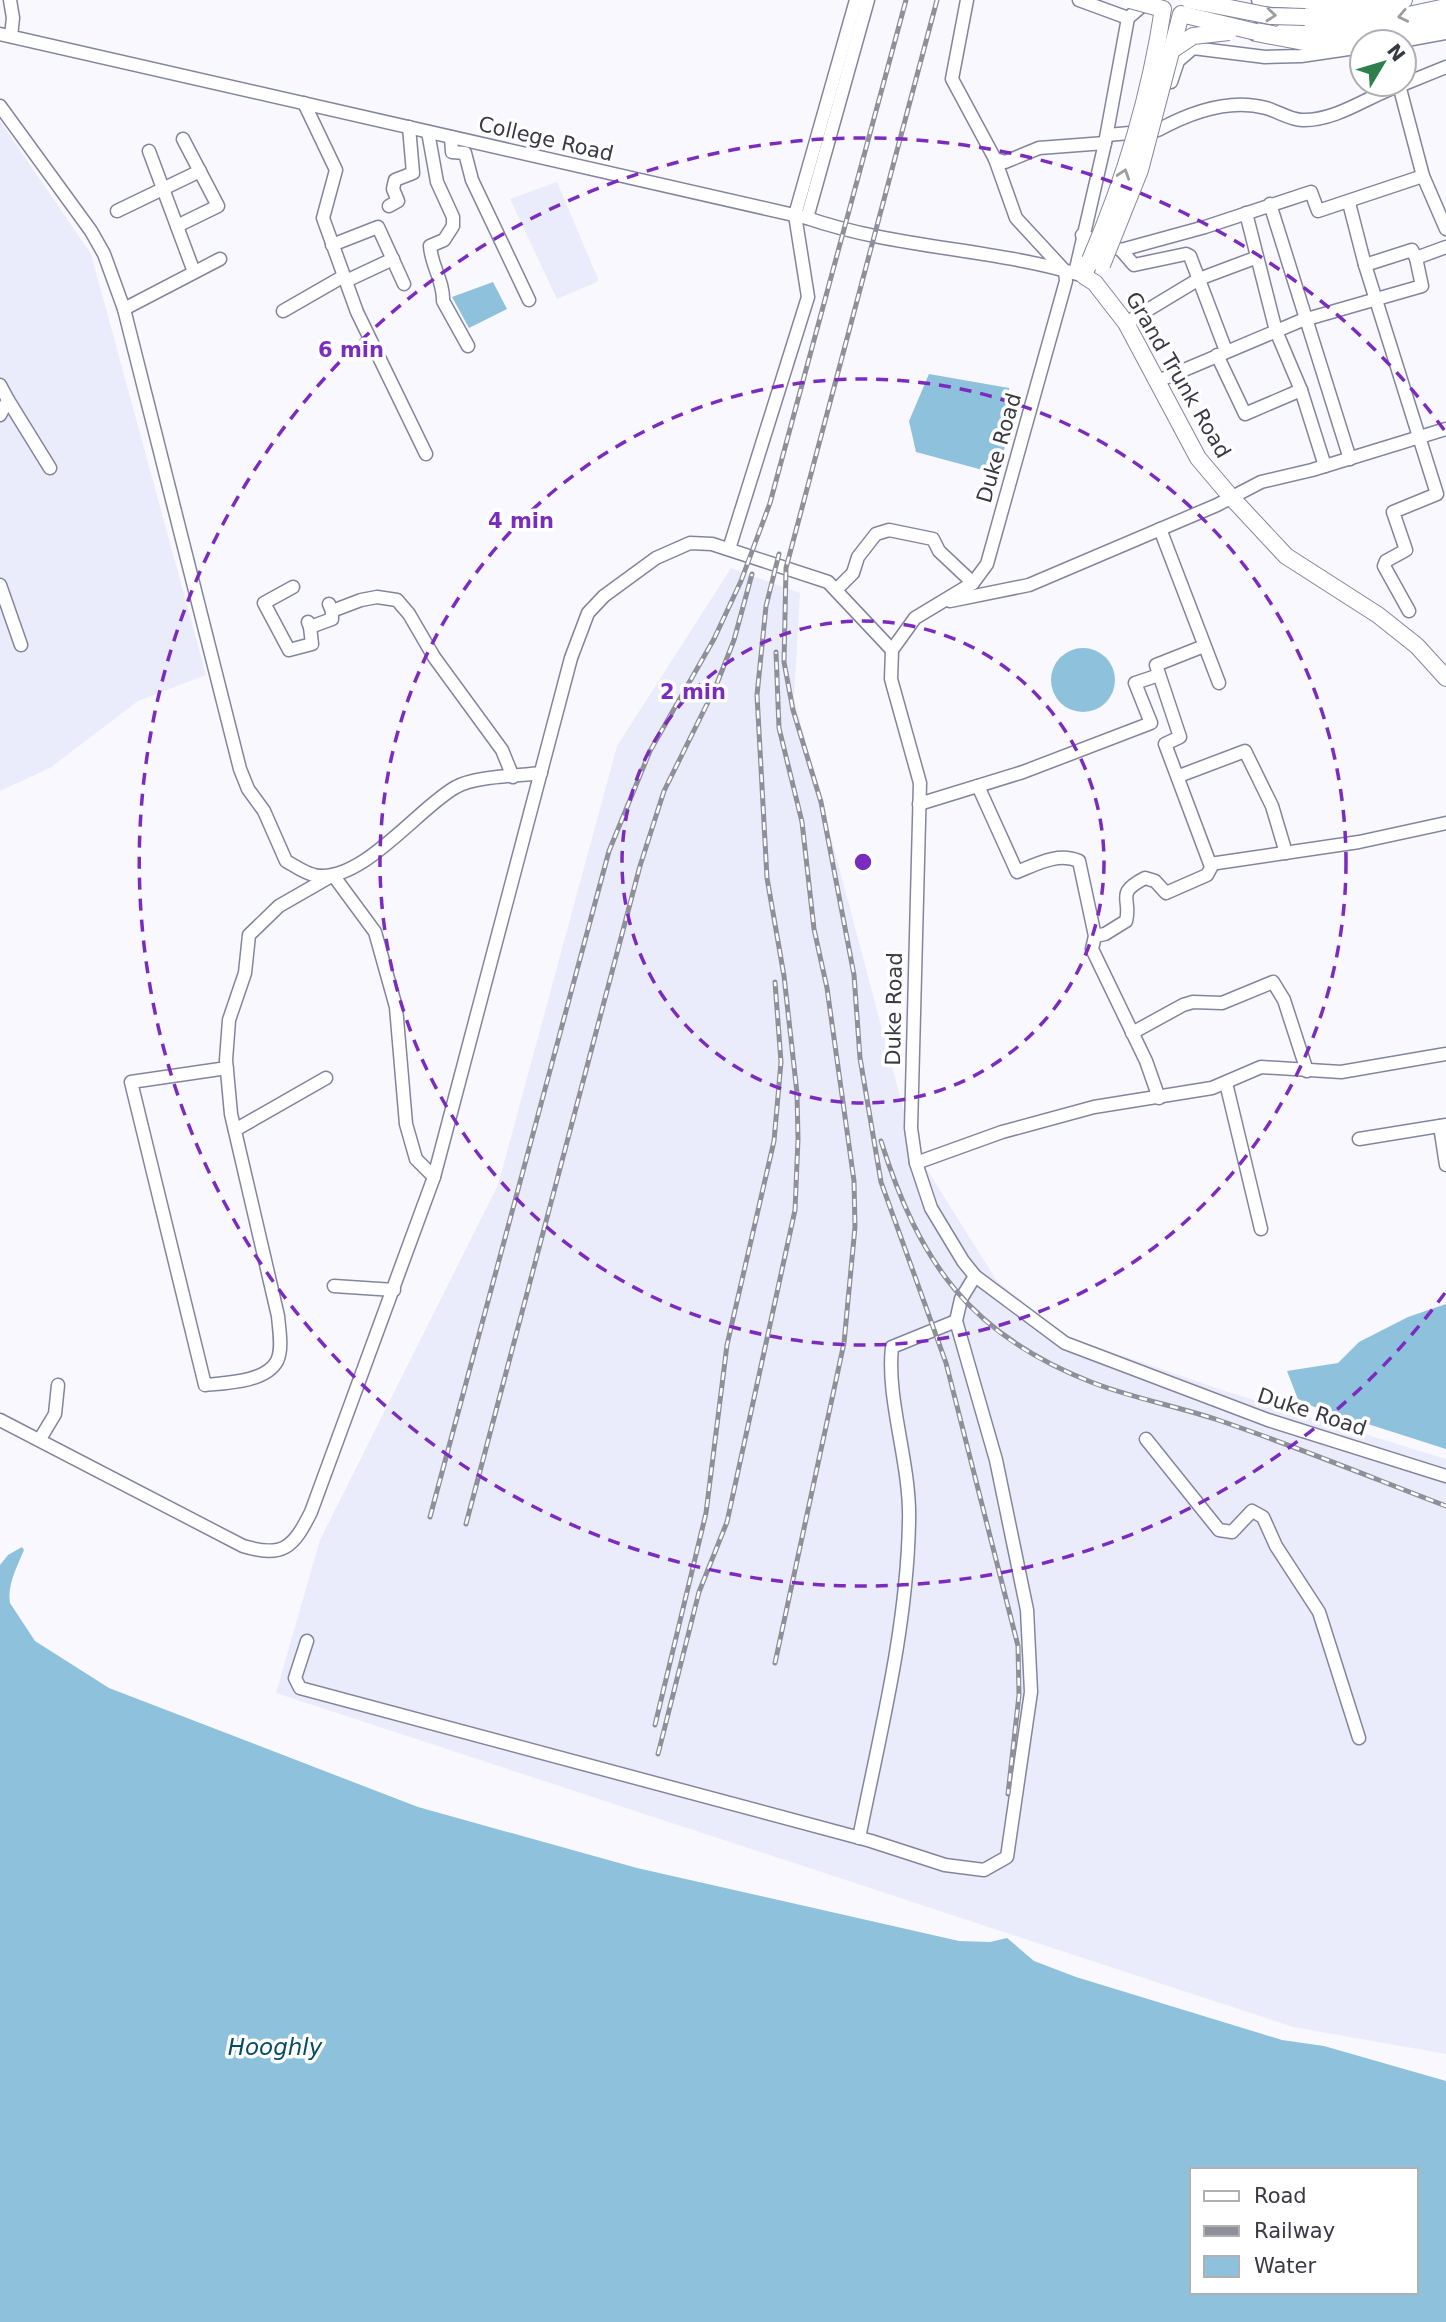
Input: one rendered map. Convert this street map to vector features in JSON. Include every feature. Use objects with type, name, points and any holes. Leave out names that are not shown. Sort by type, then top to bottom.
[{"type":"highway","points":[[1256,32],[1309,42],[1368,37],[1446,22]]},
{"type":"main road","points":[[1130,0],[1294,17],[1350,12],[1403,0]]},
{"type":"main road","name":"Grand Trunk Road","points":[[1096,262],[1126,169],[1158,44],[1159,3]]},
{"type":"main road","points":[[1185,5],[1256,32]]},
{"type":"main road","name":"Grand Trunk Road","points":[[1185,5],[1140,170],[1096,262],[1080,276],[1126,323],[1198,458],[1231,497],[1286,556],[1378,615],[1417,646],[1446,678]]},
{"type":"main road","points":[[1172,50],[1186,39],[1206,32],[1315,31],[1446,7]]},
{"type":"street","points":[[5,35],[10,0]]},
{"type":"street","points":[[734,551],[808,298],[801,217],[827,104],[856,0]]},
{"type":"street","points":[[801,217],[868,0]]},
{"type":"street","points":[[967,0],[952,79],[995,159],[1016,218],[1080,276]]},
{"type":"street","points":[[1079,0],[1128,18],[1159,3]]},
{"type":"street","points":[[1258,0],[1330,4],[1403,0]]},
{"type":"street","name":"Duke Road","points":[[1128,18],[1106,139],[1082,235],[1080,276],[1066,281],[987,564],[973,583],[915,618],[892,650],[891,680],[920,783],[911,1128],[916,1163],[931,1208],[975,1276],[1066,1343],[1268,1420],[1446,1476]]},
{"type":"street","points":[[1418,38],[1446,33]]},
{"type":"street","name":"College Road","points":[[5,35],[801,217],[872,237],[1050,265],[1080,276]]},
{"type":"street","points":[[1158,131],[1174,69],[1184,53],[1193,48],[1265,57],[1301,56],[1348,49]]},
{"type":"street","points":[[1418,78],[1446,67]]},
{"type":"street","points":[[995,159],[1005,162],[1039,148],[1158,131],[1184,116],[1227,106],[1263,107],[1301,120],[1334,113],[1369,98]]},
{"type":"street","points":[[1405,98],[1423,176],[1446,229]]},
{"type":"street","points":[[304,103],[336,170],[323,218],[332,245],[357,312],[426,454]]},
{"type":"street","points":[[0,106],[91,231],[104,254],[124,309],[240,769],[248,789],[264,811],[286,860],[316,876],[333,876]]},
{"type":"street","points":[[388,206],[398,201],[393,189],[395,180],[413,173],[409,127]]},
{"type":"street","points":[[428,132],[437,182],[453,217],[453,226],[444,240],[430,246],[431,253],[443,301],[468,346]]},
{"type":"street","points":[[451,137],[452,152],[466,153],[472,180],[529,300]]},
{"type":"street","points":[[177,226],[218,206],[183,139]]},
{"type":"street","points":[[149,151],[194,272]]},
{"type":"street","points":[[117,211],[200,171]]},
{"type":"street","points":[[1121,250],[1311,192],[1318,211],[1349,203],[1423,176]]},
{"type":"street","points":[[1349,203],[1374,298],[1437,494],[1393,512],[1406,550],[1386,561],[1384,566],[1409,611]]},
{"type":"street","points":[[1270,204],[1350,459]]},
{"type":"street","points":[[1246,213],[1255,258],[1276,331],[1301,390],[1325,466]]},
{"type":"street","points":[[332,245],[378,227],[404,284]]},
{"type":"street","points":[[1082,235],[1121,250],[1134,265],[1186,254],[1199,279],[1245,414],[1301,390]]},
{"type":"street","points":[[1416,258],[1446,247]]},
{"type":"street","points":[[1158,382],[1307,319],[1422,286],[1412,250],[1365,265]]},
{"type":"street","points":[[1126,323],[1199,279],[1255,258]]},
{"type":"street","points":[[124,309],[220,259]]},
{"type":"street","points":[[283,311],[345,279],[393,259]]},
{"type":"street","points":[[0,385],[50,468]]},
{"type":"street","points":[[0,415],[8,400]]},
{"type":"street","points":[[942,603],[1029,585],[1268,480],[1350,459],[1446,429]]},
{"type":"street","points":[[1160,529],[1219,683]]},
{"type":"street","points":[[836,590],[853,573],[858,557],[876,534],[889,530],[933,539],[939,551],[973,583]]},
{"type":"street","points":[[0,1420],[243,1546],[267,1553],[282,1549],[299,1535],[311,1512],[434,1177],[571,658],[588,612],[604,596],[656,558],[690,542],[734,551],[828,582],[892,650]]},
{"type":"street","points":[[0,585],[21,645]]},
{"type":"street","points":[[293,587],[264,603],[289,650],[312,644],[309,624],[332,619],[330,608],[377,597],[397,600],[409,614],[442,668],[502,750],[513,777]]},
{"type":"street","points":[[1205,646],[1156,665],[1180,737],[1165,744],[1207,858],[1213,864]]},
{"type":"street","points":[[919,804],[978,786],[1151,723],[1135,683],[1159,675]]},
{"type":"street","points":[[1179,776],[1245,751],[1272,806],[1286,853]]},
{"type":"street","points":[[227,1068],[131,1082],[205,1385],[248,1378],[265,1371],[277,1362],[280,1347],[278,1317],[235,1130],[227,1068],[229,1020],[245,973],[249,935],[279,906],[369,856],[403,833],[436,799],[460,784],[541,774]]},
{"type":"street","points":[[978,786],[1017,872],[1051,859],[1068,856],[1079,861],[1095,936],[1092,949],[1146,1061],[1159,1098]]},
{"type":"street","points":[[1213,864],[1446,823]]},
{"type":"street","points":[[1095,936],[1105,934],[1126,920],[1128,914],[1124,902],[1130,886],[1145,878],[1155,881],[1166,893],[1207,875],[1213,864]]},
{"type":"street","points":[[333,876],[375,932],[396,1007],[406,1124],[416,1159],[434,1177]]},
{"type":"street","points":[[1132,1033],[1182,1005],[1192,1002],[1222,1003],[1273,982],[1284,1000],[1307,1071]]},
{"type":"street","points":[[916,1163],[1002,1132],[1094,1107],[1159,1098],[1226,1083],[1262,1067],[1341,1072],[1446,1054]]},
{"type":"street","points":[[235,1130],[326,1078]]},
{"type":"street","points":[[1226,1083],[1261,1229]]},
{"type":"street","points":[[1359,1139],[1443,1126],[1446,1165]]},
{"type":"street","points":[[307,1642],[295,1678],[300,1688],[859,1838],[945,1865],[984,1870],[1007,1857],[1031,1692],[1027,1610],[996,1460],[956,1321],[961,1299],[975,1276]]},
{"type":"street","points":[[334,1286],[394,1290]]},
{"type":"street","points":[[859,1838],[903,1611],[908,1550],[908,1468],[890,1367],[892,1348],[956,1321]]},
{"type":"street","points":[[40,1439],[55,1414],[58,1385]]},
{"type":"street","points":[[1146,1439],[1219,1530],[1232,1532],[1252,1511],[1263,1517],[1276,1546],[1319,1612],[1359,1738]]},
{"type":"shaded area","points":[[0,121],[91,254],[206,675],[138,701],[50,768],[0,791]]},
{"type":"shaded area","points":[[557,182],[599,281],[557,299],[510,199]]},
{"type":"shaded area","points":[[731,568],[800,593],[794,698],[914,1149],[997,1281],[1068,1337],[1228,1392],[1446,1459],[1446,2054],[1293,2027],[276,1693],[320,1540],[498,1185],[617,746]]},
{"type":"water","points":[[493,282],[507,309],[469,328],[452,297]]},
{"type":"water","points":[[929,374],[1009,388],[1012,431],[994,473],[916,452],[909,421]]},
{"type":"water","points":[[1083,648],[1095,650],[1106,657],[1113,668],[1113,692],[1106,703],[1095,710],[1083,712],[1071,710],[1060,703],[1053,692],[1051,680],[1053,668],[1060,657],[1071,650]]},
{"type":"water","points":[[1446,1304],[1446,1449],[1299,1402],[1287,1371],[1338,1363],[1359,1342],[1408,1317]]},
{"type":"water","name":"Hooghly","points":[[22,1547],[24,1550],[11,1583],[10,1603],[35,1641],[109,1688],[418,1807],[637,1868],[959,1941],[990,1942],[1007,1938],[1034,1961],[1076,1977],[1282,2040],[1324,2046],[1446,2081],[1446,2322],[0,2322],[0,1565],[8,1555]]},
{"type":"railway","points":[[430,1517],[609,851],[650,751],[714,639],[741,581],[770,503],[906,0]]},
{"type":"railway","points":[[937,0],[786,568],[784,662],[793,710],[821,802],[854,975],[860,1058],[881,1182],[946,1363],[1018,1646],[1019,1695],[1008,1794]]},
{"type":"railway","points":[[658,1754],[699,1592],[727,1522],[795,1210],[797,1093],[784,976],[767,878],[757,695],[766,606],[779,554]]},
{"type":"railway","points":[[466,1524],[640,866],[664,791],[716,686],[734,640],[752,574]]},
{"type":"railway","points":[[775,1663],[844,1343],[855,1227],[854,1181],[827,988],[814,929],[802,822],[779,728],[776,652]]},
{"type":"railway","points":[[655,1725],[706,1513],[727,1345],[774,1141],[781,1062],[775,982]]},
{"type":"railway","points":[[881,1141],[896,1184],[932,1258],[954,1289],[981,1317],[1012,1341],[1049,1363],[1091,1382],[1247,1430],[1446,1506]]}]
